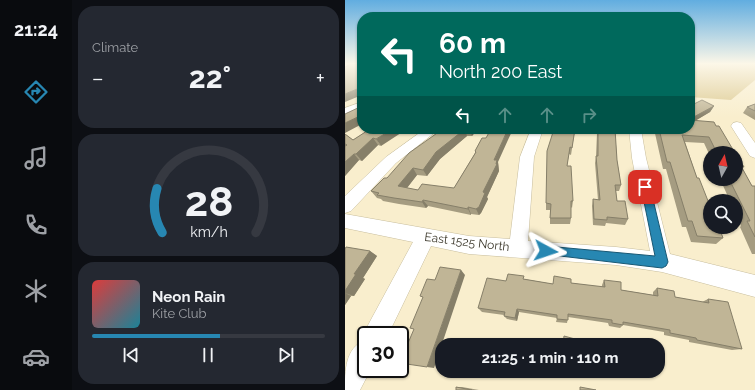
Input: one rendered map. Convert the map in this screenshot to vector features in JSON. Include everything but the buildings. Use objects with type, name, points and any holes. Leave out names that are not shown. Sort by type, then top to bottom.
[{"type":"street","points":[[345,112],[357,107]]},
{"type":"street","points":[[737,126],[755,153]]},
{"type":"street","points":[[345,206],[391,160],[426,134]]},
{"type":"street","points":[[519,248],[527,157],[535,134]]},
{"type":"street","points":[[636,134],[639,158],[662,262]]},
{"type":"street","name":"East 1525 North","points":[[345,221],[469,244],[616,256],[662,262],[755,286]]},
{"type":"street","points":[[380,326],[426,237]]},
{"type":"street","points":[[346,390],[357,369]]},
{"type":"shaded area","points":[[695,82],[752,82],[731,100],[695,97]]},
{"type":"route","points":[[546,251],[616,256],[662,262],[645,187]]}]
